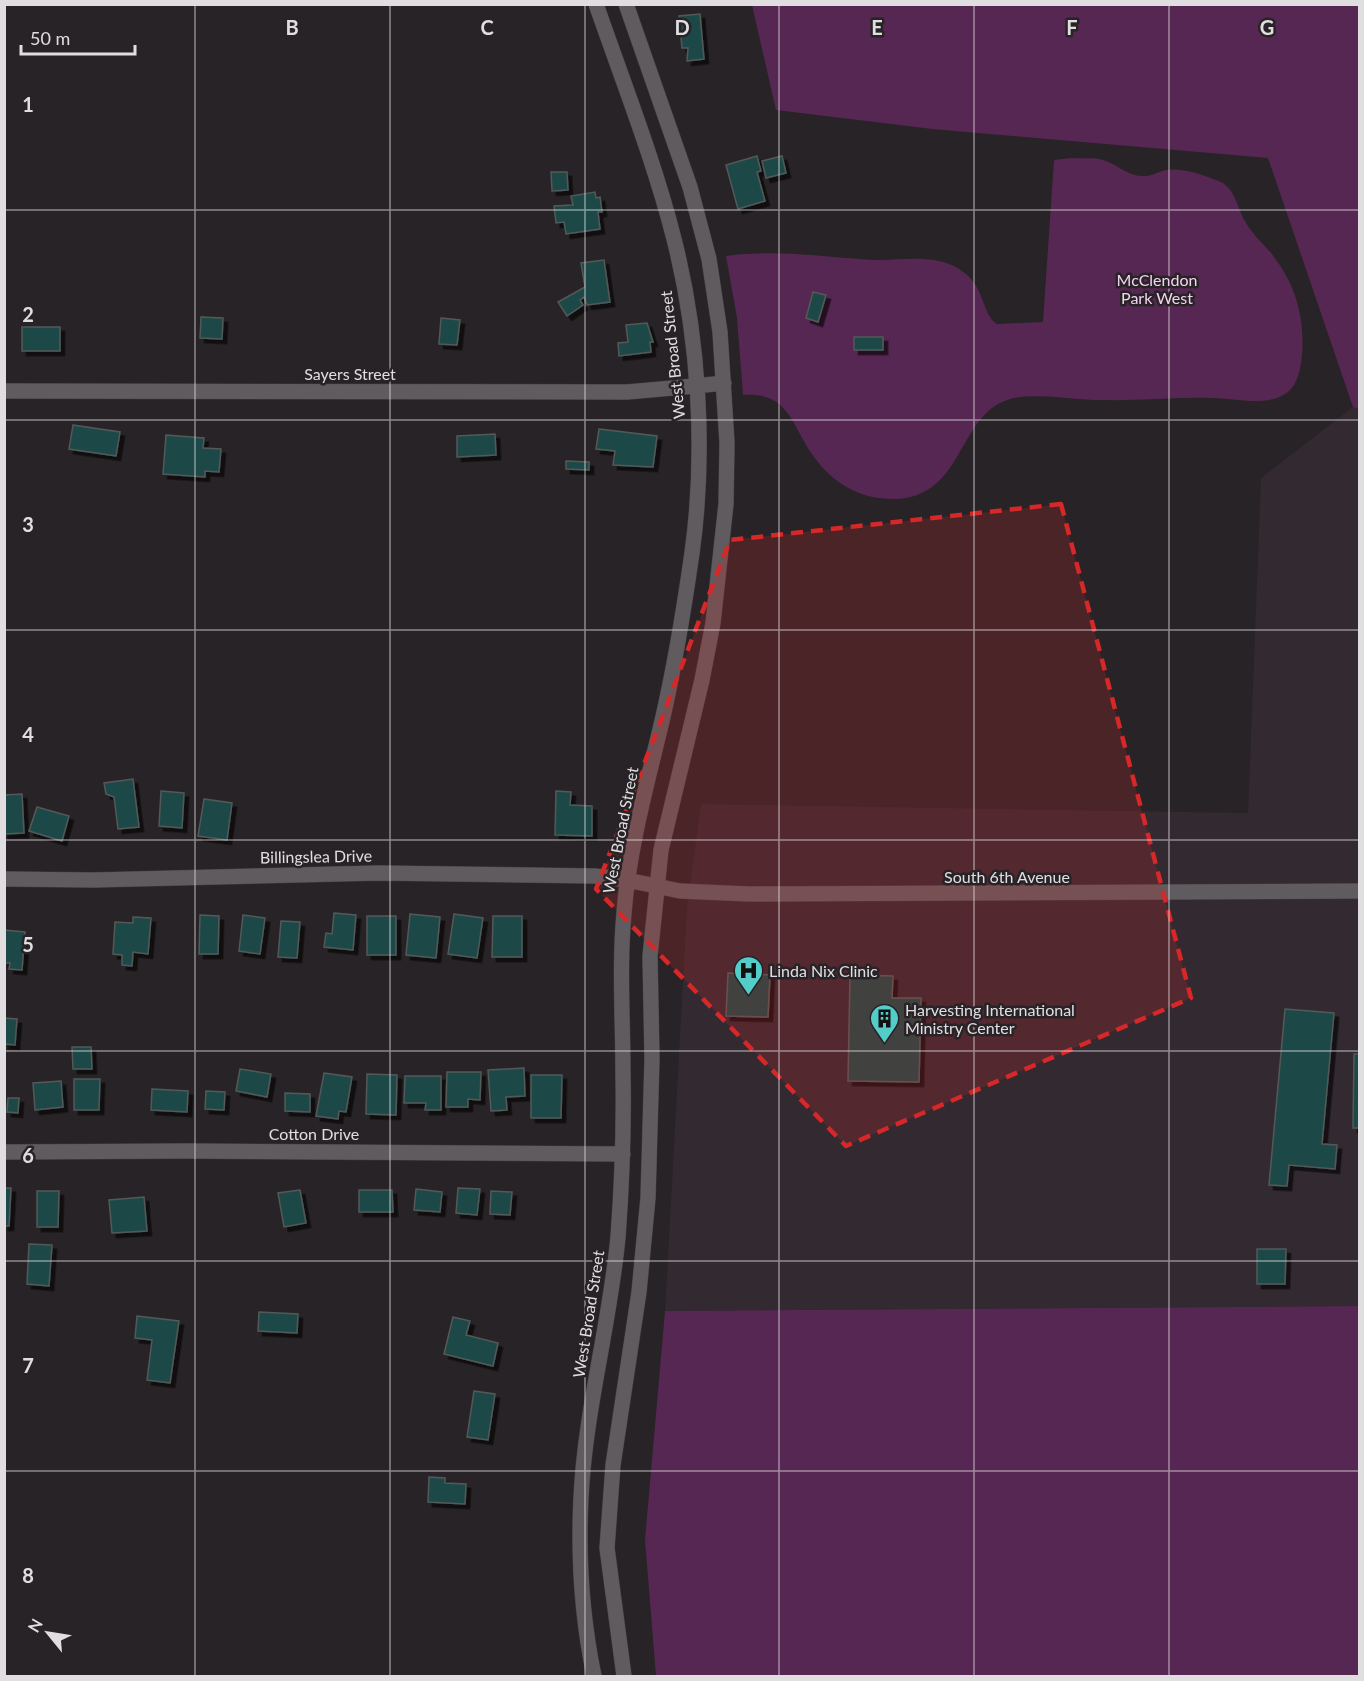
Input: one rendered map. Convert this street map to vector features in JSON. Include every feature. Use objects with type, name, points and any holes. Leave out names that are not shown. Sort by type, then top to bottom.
[{"type":"main road","name":"West Broad Street","points":[[594,1677],[585,1623],[580,1571],[580,1496],[589,1426],[611,1296],[623,1154],[622,945],[627,880],[673,670],[698,496],[695,386],[686,295],[673,235],[596,4]]},
{"type":"main road","points":[[624,1677],[615,1624],[607,1548],[612,1465],[639,1292],[651,1154],[650,956],[656,885],[672,798],[702,680],[713,622],[726,504],[724,383],[714,286],[703,234],[664,108],[626,4]]},
{"type":"main road","name":"Sayers Street","points":[[4,391],[627,392],[724,383]]},
{"type":"main road","name":"Billingslea Drive","points":[[4,879],[94,880],[379,873],[596,876],[656,885]]},
{"type":"main road","name":"South 6th Avenue","points":[[656,885],[680,891],[749,894],[1359,891]]},
{"type":"main road","name":"Cotton Drive","points":[[4,1152],[651,1154]]},
{"type":"highlighted area","points":[[1061,504],[1191,998],[846,1146],[596,889],[730,540]]},
{"type":"shaded area","points":[[1353,407],[1359,409],[1359,1306],[665,1311],[687,907],[701,804],[1248,813],[1261,478]]},
{"type":"green space","points":[[752,5],[1359,5],[1359,409],[1353,407],[1268,158],[932,129],[776,110]]},
{"type":"green space","name":"McClendon Park West","points":[[1072,158],[1103,160],[1131,174],[1141,176],[1172,169],[1187,171],[1226,185],[1236,200],[1247,225],[1279,264],[1297,300],[1302,326],[1302,354],[1297,380],[1288,392],[1271,400],[1261,401],[1212,398],[1093,400],[1040,396],[1020,397],[998,404],[982,418],[946,473],[930,488],[909,497],[879,498],[850,489],[825,470],[812,454],[794,422],[780,405],[758,395],[743,395],[737,318],[726,256],[781,253],[873,260],[928,259],[939,261],[959,269],[968,276],[979,291],[988,313],[997,324],[1043,322],[1054,160]]},
{"type":"green space","points":[[1359,1306],[1359,1676],[656,1676],[645,1540],[665,1311]]},
{"type":"building","points":[[700,14],[704,59],[687,61],[688,48],[682,48],[679,16]]},
{"type":"building","points":[[757,156],[761,171],[757,172],[765,201],[738,209],[726,165]]},
{"type":"building","points":[[782,156],[786,173],[766,178],[762,161]]},
{"type":"building","points":[[551,172],[567,172],[568,190],[552,191]]},
{"type":"building","points":[[595,192],[596,198],[600,197],[602,212],[598,212],[600,229],[566,234],[564,222],[556,223],[554,206],[573,205],[571,196]]},
{"type":"building","points":[[604,260],[610,302],[587,305],[584,297],[580,300],[583,305],[567,316],[558,302],[585,287],[581,263]]},
{"type":"building","points":[[813,292],[826,295],[818,322],[806,318]]},
{"type":"building","points":[[201,317],[223,318],[222,339],[200,338]]},
{"type":"building","points":[[441,318],[460,320],[457,345],[439,344]]},
{"type":"building","points":[[647,323],[653,342],[650,342],[651,352],[619,356],[618,343],[628,342],[626,325]]},
{"type":"building","points":[[22,327],[60,327],[60,351],[22,351]]},
{"type":"building","points":[[854,337],[883,337],[883,350],[854,350]]},
{"type":"building","points":[[73,425],[120,432],[116,456],[69,449]]},
{"type":"building","points":[[599,429],[657,436],[653,467],[613,465],[615,451],[596,449]]},
{"type":"building","points":[[495,434],[496,455],[457,457],[457,436]]},
{"type":"building","points":[[166,435],[204,438],[203,448],[221,449],[219,472],[205,471],[205,477],[163,474]]},
{"type":"building","points":[[566,461],[589,462],[589,470],[566,469]]},
{"type":"building","points":[[133,779],[139,827],[118,829],[114,797],[106,794],[104,783]]},
{"type":"building","points":[[161,791],[184,793],[182,828],[159,826]]},
{"type":"building","points":[[556,791],[571,792],[570,805],[592,806],[592,836],[555,835]]},
{"type":"building","points":[[22,794],[24,833],[4,834],[4,795]]},
{"type":"building","points":[[204,799],[232,803],[227,840],[198,836]]},
{"type":"building","points":[[37,807],[69,816],[62,841],[29,831]]},
{"type":"building","points":[[334,913],[356,915],[353,950],[324,947],[326,933],[332,934]]},
{"type":"building","points":[[410,914],[440,917],[436,958],[406,955]]},
{"type":"building","points":[[454,914],[483,918],[477,958],[448,954]]},
{"type":"building","points":[[200,915],[219,916],[218,954],[199,954]]},
{"type":"building","points":[[243,915],[265,918],[260,954],[239,951]]},
{"type":"building","points":[[367,916],[396,916],[396,955],[367,955]]},
{"type":"building","points":[[493,916],[522,916],[522,957],[492,957]]},
{"type":"building","points":[[133,917],[151,918],[148,954],[133,952],[132,966],[122,965],[122,955],[113,954],[115,922],[133,923]]},
{"type":"building","points":[[281,921],[300,922],[297,958],[278,957]]},
{"type":"building","points":[[4,930],[25,932],[22,970],[9,969],[10,963],[4,963]]},
{"type":"building","name":"Linda Nix Clinic","points":[[728,973],[770,975],[768,1017],[726,1016]]},
{"type":"building","name":"Harvesting International Ministry Center","points":[[850,975],[893,976],[892,998],[921,998],[919,1082],[848,1081]]},
{"type":"building","points":[[1285,1009],[1334,1013],[1322,1144],[1337,1145],[1335,1169],[1289,1165],[1287,1186],[1269,1185]]},
{"type":"building","points":[[4,1018],[17,1019],[15,1045],[4,1044]]},
{"type":"building","points":[[72,1047],[91,1047],[92,1069],[73,1069]]},
{"type":"building","points":[[1354,1054],[1360,1054],[1360,1128],[1353,1128]]},
{"type":"building","points":[[524,1068],[525,1096],[506,1097],[507,1110],[491,1111],[488,1070]]},
{"type":"building","points":[[240,1069],[271,1074],[267,1097],[236,1091]]},
{"type":"building","points":[[447,1072],[481,1072],[480,1100],[468,1099],[468,1107],[446,1107]]},
{"type":"building","points":[[324,1073],[352,1077],[346,1112],[339,1111],[338,1119],[316,1116]]},
{"type":"building","points":[[367,1074],[397,1075],[396,1115],[366,1114]]},
{"type":"building","points":[[531,1075],[562,1075],[561,1118],[531,1118]]},
{"type":"building","points":[[405,1076],[441,1076],[441,1110],[425,1110],[426,1103],[404,1103]]},
{"type":"building","points":[[74,1079],[100,1079],[99,1110],[74,1110]]},
{"type":"building","points":[[61,1081],[63,1107],[35,1110],[33,1083]]},
{"type":"building","points":[[152,1089],[188,1091],[187,1112],[151,1110]]},
{"type":"building","points":[[206,1091],[225,1092],[224,1110],[205,1109]]},
{"type":"building","points":[[285,1093],[310,1094],[310,1112],[285,1111]]},
{"type":"building","points":[[8,1098],[19,1098],[18,1113],[7,1112]]},
{"type":"building","points":[[4,1188],[11,1188],[9,1226],[4,1226]]},
{"type":"building","points":[[458,1188],[480,1189],[477,1215],[456,1213]]},
{"type":"building","points":[[416,1189],[442,1192],[440,1212],[414,1210]]},
{"type":"building","points":[[300,1190],[306,1223],[284,1227],[278,1193]]},
{"type":"building","points":[[359,1190],[392,1190],[393,1212],[359,1212]]},
{"type":"building","points":[[37,1191],[59,1191],[58,1227],[37,1227]]},
{"type":"building","points":[[491,1191],[512,1192],[510,1215],[490,1214]]},
{"type":"building","points":[[144,1197],[147,1231],[112,1233],[109,1200]]},
{"type":"building","points":[[29,1244],[52,1245],[49,1286],[27,1284]]},
{"type":"building","points":[[1257,1249],[1286,1249],[1285,1284],[1257,1284]]},
{"type":"building","points":[[259,1312],[298,1314],[297,1333],[258,1331]]},
{"type":"building","points":[[137,1316],[179,1321],[170,1383],[147,1380],[152,1340],[135,1338]]},
{"type":"building","points":[[453,1317],[470,1321],[466,1335],[498,1343],[493,1366],[444,1354]]},
{"type":"building","points":[[474,1391],[495,1394],[488,1440],[467,1437]]},
{"type":"building","points":[[429,1477],[445,1478],[445,1483],[466,1484],[465,1504],[428,1502]]},
{"type":"place","name":"Linda Nix Clinic","points":[[748,996]]},
{"type":"place","name":"Harvesting International Ministry Center","points":[[884,1044]]}]
